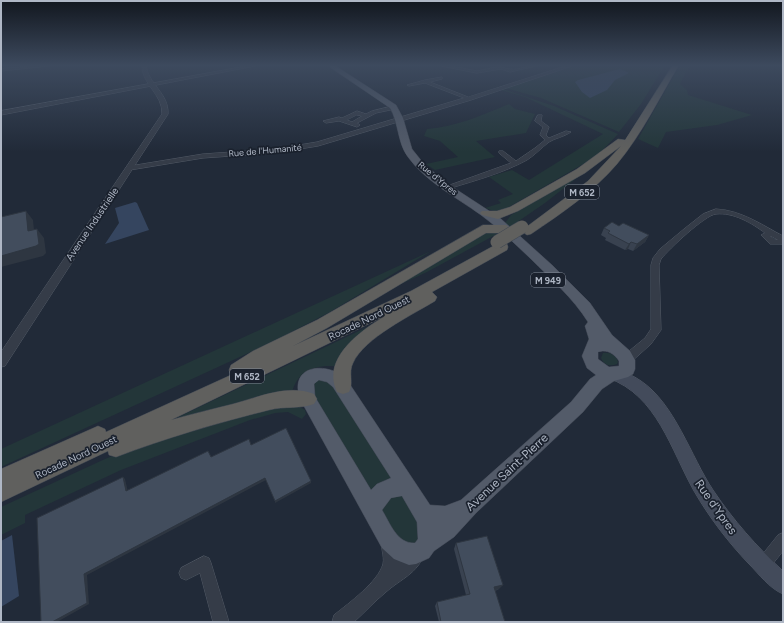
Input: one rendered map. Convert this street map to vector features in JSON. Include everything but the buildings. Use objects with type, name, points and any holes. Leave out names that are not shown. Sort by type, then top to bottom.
[{"type":"highway","name":"Rocade Nord Ouest","points":[[627,138],[653,94]]},
{"type":"highway","name":"Rocade Nord Ouest","points":[[1,480],[407,291],[494,231],[525,229],[559,210],[586,188],[608,167],[656,94]]},
{"type":"highway","points":[[343,387],[341,375],[342,366],[358,344],[468,273],[494,231],[514,209],[581,171],[627,138]]},
{"type":"highway","name":"Rocade Nord Ouest","points":[[1,492],[386,310],[449,278],[494,231]]},
{"type":"highway","points":[[1,500],[94,457],[165,430],[287,398],[308,399]]},
{"type":"main road","points":[[373,94],[393,108]]},
{"type":"main road","name":"Rue d'Ypres","points":[[393,108],[405,144],[411,155],[429,172],[473,205],[494,231],[587,320],[596,337],[592,354]]},
{"type":"main road","name":"Rue d'Ypres","points":[[494,231],[583,305],[603,337],[622,354],[633,371],[651,392],[690,468],[707,497],[732,531],[763,565],[783,584]]},
{"type":"main road","points":[[612,374],[600,369],[592,354],[604,345],[622,354]]},
{"type":"main road","name":"Avenue Saint-Pierre","points":[[585,397],[593,377],[592,354]]},
{"type":"main road","name":"Avenue Saint-Pierre","points":[[422,548],[447,530],[468,506],[577,407],[599,381],[612,374],[625,370],[628,367],[622,354]]},
{"type":"main road","points":[[325,373],[332,375],[343,387],[424,515],[429,531],[422,548],[404,554],[395,549],[389,541],[308,399],[304,389],[305,383],[309,378],[317,374],[325,373]]},
{"type":"main road","name":"Rue d'Ypres","points":[[612,374],[630,380],[641,388],[664,419]]},
{"type":"main road","points":[[372,511],[373,504],[379,494],[389,488],[406,486]]},
{"type":"main road","name":"M 949","points":[[424,515],[445,516],[455,513],[468,506]]},
{"type":"street","points":[[1,113],[103,94]]},
{"type":"street","name":"Avenue Industrielle","points":[[1,362],[166,113],[164,100],[160,94]]},
{"type":"street","points":[[457,94],[469,99]]},
{"type":"street","name":"Rue de l'Humanité","points":[[130,168],[203,156],[275,151],[305,146],[340,138],[483,94]]},
{"type":"street","points":[[326,121],[339,119],[355,124],[367,116],[393,108]]},
{"type":"street","points":[[343,120],[357,113],[367,116]]},
{"type":"street","points":[[540,116],[538,121],[546,127],[543,135],[548,140]]},
{"type":"street","points":[[448,187],[506,169],[548,140],[568,132]]},
{"type":"street","points":[[502,152],[515,163]]},
{"type":"street","points":[[622,354],[646,343],[656,330],[655,264],[657,258],[663,251],[712,212],[740,216],[758,224],[770,233],[783,239]]},
{"type":"street","points":[[770,233],[766,235],[768,239],[777,243],[783,242]]},
{"type":"street","points":[[763,565],[783,540]]},
{"type":"street","name":"Avenue Saint-Pierre","points":[[381,585],[390,572],[392,564],[392,550],[389,541]]},
{"type":"street","name":"Avenue Saint-Pierre","points":[[341,622],[381,585],[406,568],[422,548]]},
{"type":"street","points":[[186,573],[204,563],[221,622]]},
{"type":"shaded area","points":[[515,94],[518,94],[554,106],[618,134],[599,154],[502,211],[497,212],[485,208],[501,203],[498,200],[513,194],[489,177],[512,170],[529,180],[603,134],[525,97]]},
{"type":"shaded area","points":[[527,94],[647,94],[619,132],[541,98]]},
{"type":"shaded area","points":[[663,94],[688,94],[752,115],[717,125],[666,132],[658,148],[638,139]]},
{"type":"shaded area","points":[[509,104],[515,109],[535,114],[526,133],[476,141],[495,157],[435,170],[426,164],[458,157],[440,141],[424,136],[427,129],[459,123]]},
{"type":"shaded area","points":[[582,174],[545,203],[510,227],[505,223],[511,215]]},
{"type":"shaded area","points":[[494,232],[497,234],[427,272],[369,299],[483,233]]},
{"type":"shaded area","points":[[431,251],[330,312],[272,342],[1,467],[1,449]]},
{"type":"shaded area","points":[[380,321],[335,366],[314,368],[303,374],[298,379],[292,392],[170,421]]},
{"type":"shaded area","points":[[603,353],[608,353],[614,356],[618,362],[617,364],[606,364],[601,358]]},
{"type":"shaded area","points":[[328,377],[396,481],[371,497],[311,393],[312,381]]},
{"type":"shaded area","points":[[297,405],[305,410],[306,414],[302,419],[288,412],[275,413],[250,420],[121,470],[25,515],[25,523],[1,535],[1,507],[105,459],[160,437],[278,406]]},
{"type":"shaded area","points":[[403,495],[423,529],[417,544],[402,545],[381,513],[385,498]]},
{"type":"water","points":[[585,94],[598,94],[590,98]]},
{"type":"water","points":[[135,202],[137,203],[149,230],[105,244],[119,223],[115,208]]},
{"type":"water","points":[[12,535],[19,596],[1,607],[1,541]]}]
